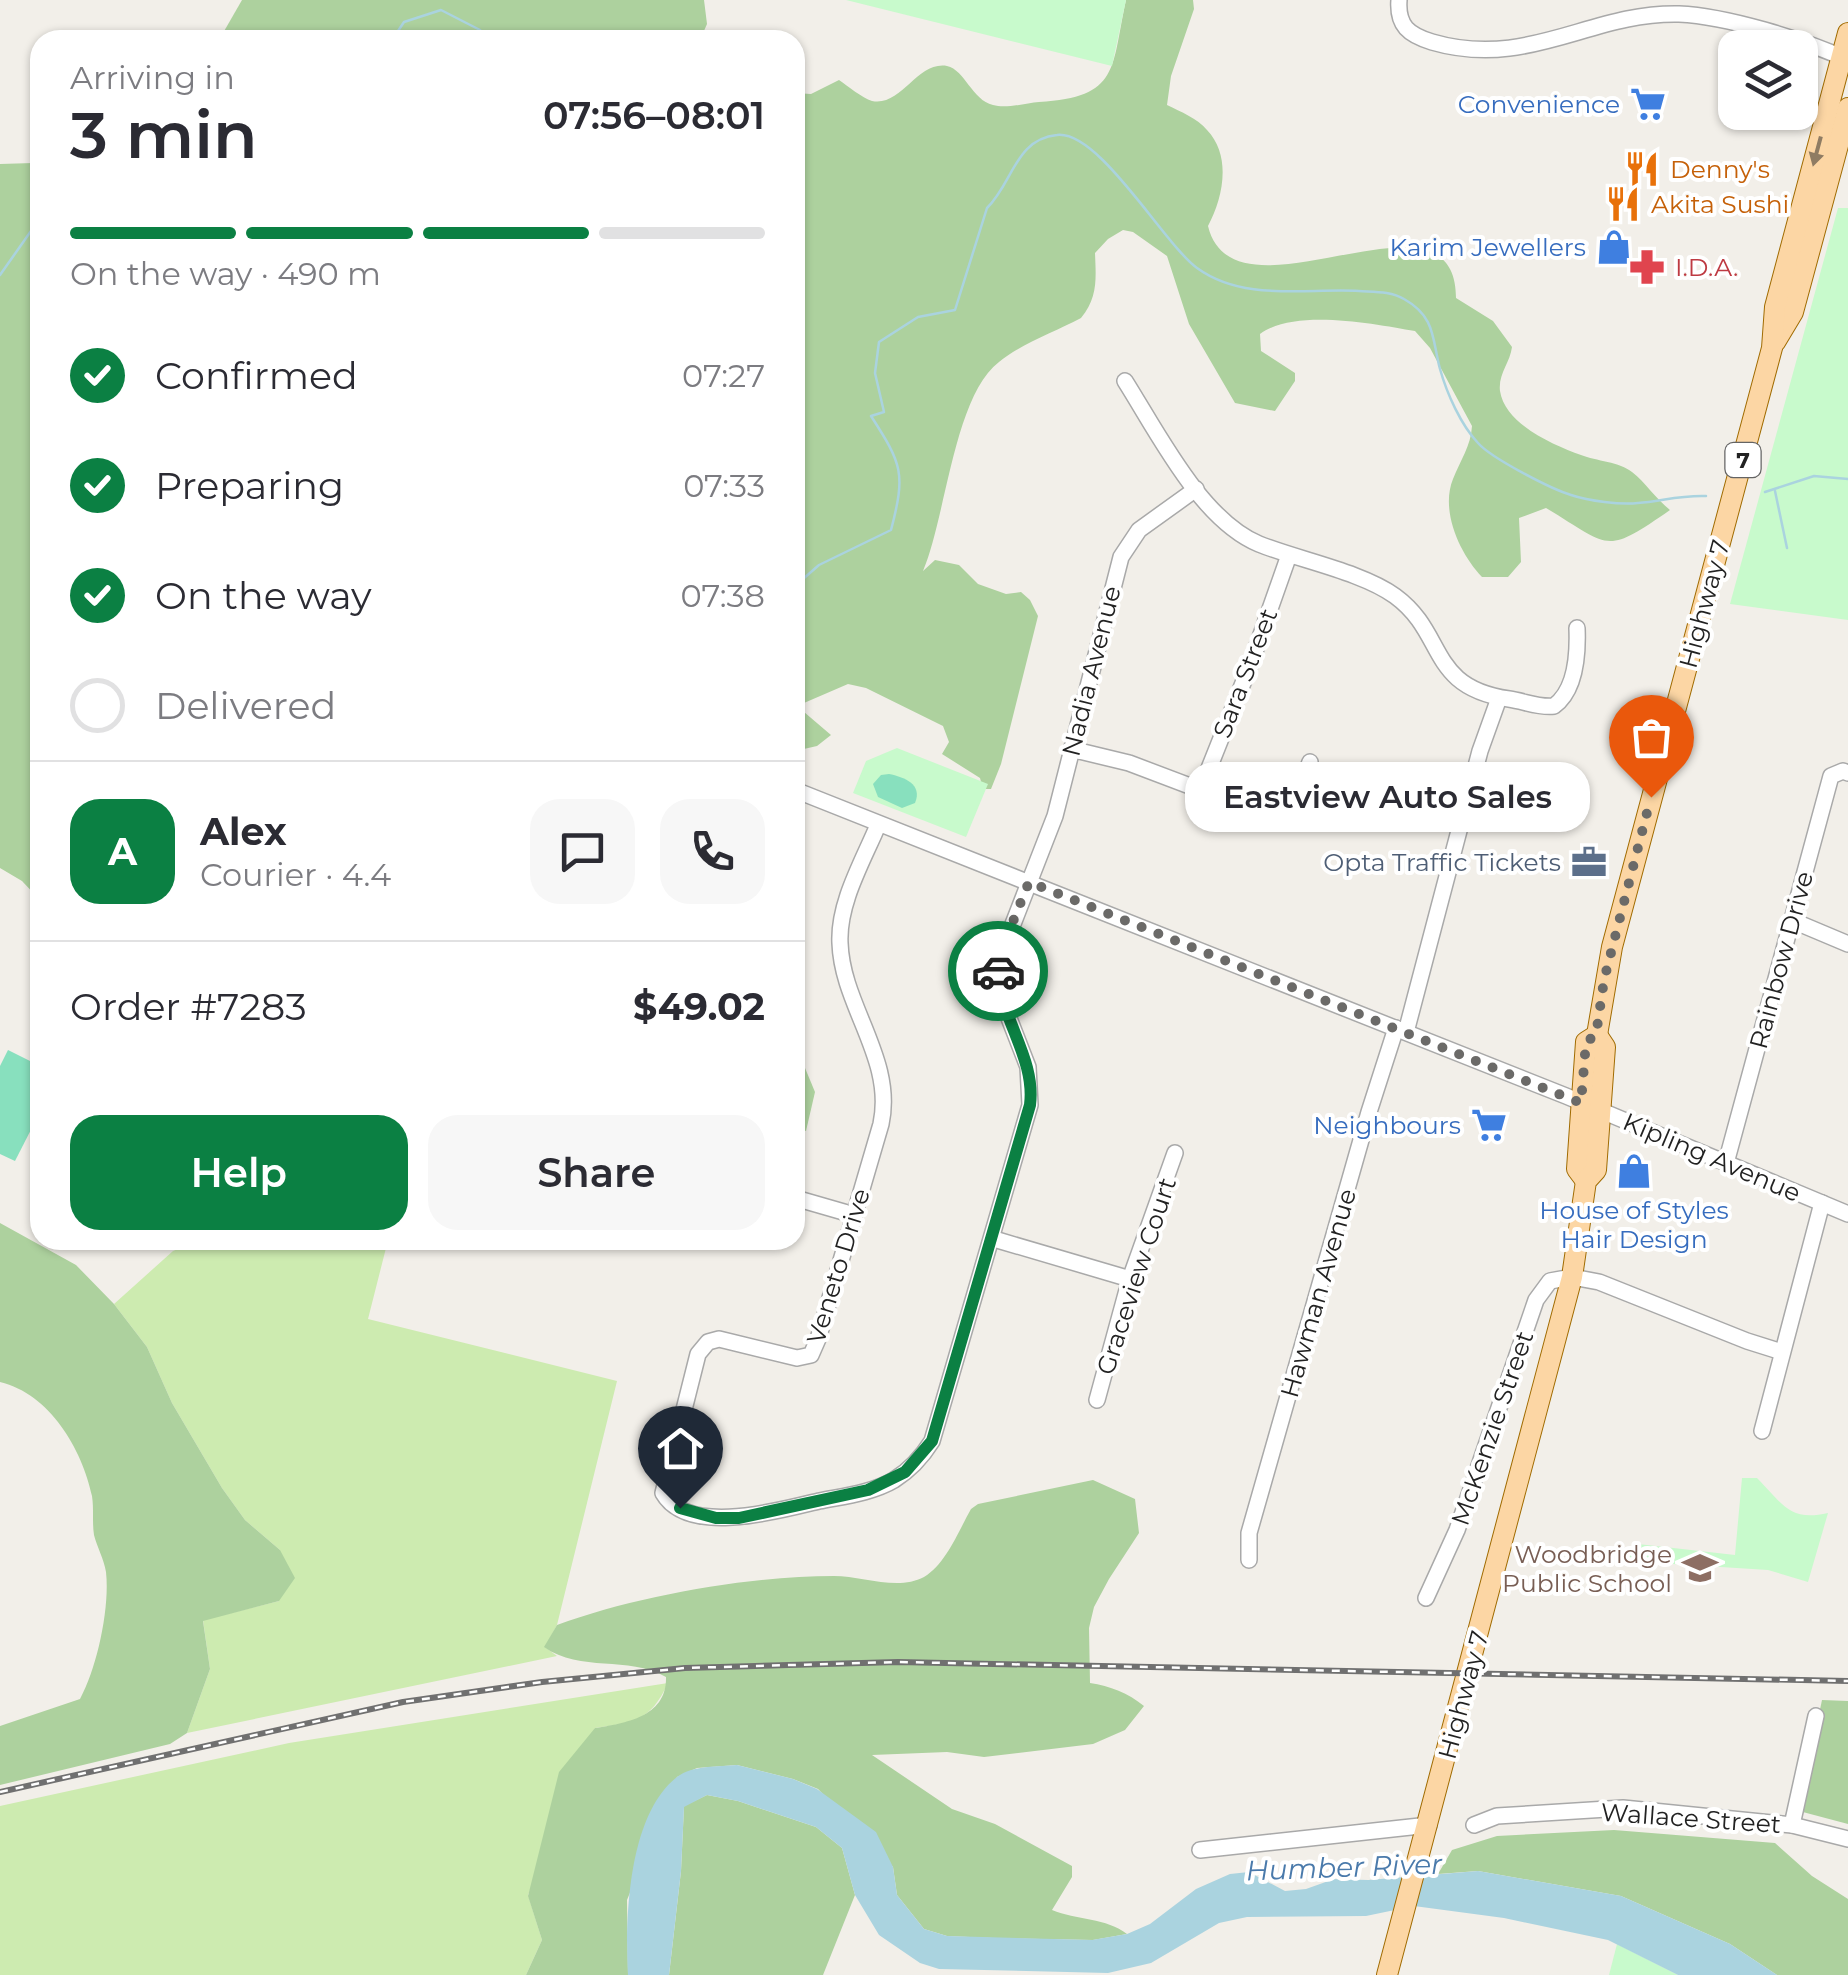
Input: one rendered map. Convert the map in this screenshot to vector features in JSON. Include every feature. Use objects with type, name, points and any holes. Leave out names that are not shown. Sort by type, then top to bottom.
[{"type":"main road","name":"Highway 7","points":[[1388,1975],[1572,1278],[1586,1180],[1577,1168],[1591,1107],[1586,1042],[1596,1035],[1612,947],[1772,348],[1776,306],[1845,59],[1848,33]]},
{"type":"main road","name":"Highway 7","points":[[1772,348],[1793,312],[1848,108]]},
{"type":"main road","points":[[1794,235],[1808,258]]},
{"type":"street","points":[[1399,0],[1398,16],[1408,31],[1446,46],[1472,50],[1525,47],[1629,20],[1670,14],[1730,23],[1845,59]]},
{"type":"street","points":[[1125,381],[1196,490],[1234,531],[1376,585],[1398,598],[1418,620],[1450,672],[1472,688],[1548,708],[1560,702],[1578,651],[1577,628]]},
{"type":"street","name":"Nadia Avenue","points":[[1029,882],[1055,816],[1121,556],[1139,530],[1196,490]]},
{"type":"street","name":"Sara Street","points":[[1200,791],[1289,555]]},
{"type":"street","name":"Hawman Avenue","points":[[1249,1560],[1249,1533],[1369,1112],[1401,1030],[1480,751],[1499,698]]},
{"type":"street","points":[[1071,749],[1129,764],[1277,819],[1288,815],[1310,762]]},
{"type":"street","name":"Rainbow Drive","points":[[1726,1163],[1830,776],[1848,773]]},
{"type":"street","name":"Kipling Avenue","points":[[805,794],[1401,1030],[1848,1214]]},
{"type":"street","name":"Veneto Drive","points":[[878,824],[846,904],[840,931],[845,973],[879,1068],[884,1096],[881,1124],[854,1215],[810,1355],[796,1358],[719,1339],[702,1348],[665,1478],[664,1493],[670,1503],[716,1518],[739,1518],[868,1490],[905,1472],[924,1454],[938,1428],[1029,1117],[1032,1096],[1028,1067],[1002,1003],[998,972],[1001,951],[1029,882]]},
{"type":"street","points":[[1791,920],[1848,944]]},
{"type":"street","name":"Graceview Court","points":[[1097,1400],[1130,1279],[1175,1152]]},
{"type":"street","points":[[805,1201],[854,1215]]},
{"type":"street","points":[[1762,1431],[1822,1203]]},
{"type":"street","points":[[994,1239],[1130,1279]]},
{"type":"street","name":"McKenzie Street","points":[[1426,1598],[1457,1530],[1541,1290],[1556,1278],[1572,1278]]},
{"type":"street","points":[[1572,1278],[1599,1282],[1782,1352]]},
{"type":"street","points":[[1792,1826],[1816,1716]]},
{"type":"street","name":"Wallace Street","points":[[1474,1824],[1497,1816],[1623,1808],[1792,1826],[1848,1839]]},
{"type":"street","points":[[1200,1850],[1426,1835]]},
{"type":"green space","points":[[242,0],[704,0],[707,24],[704,30],[225,30]]},
{"type":"green space","points":[[846,0],[1126,0],[1112,66]]},
{"type":"green space","points":[[1126,0],[1193,0],[1194,9],[1171,76],[1167,105],[1203,126],[1220,152],[1221,190],[1208,226],[1226,255],[1258,265],[1298,263],[1384,248],[1421,249],[1446,263],[1456,298],[1493,321],[1512,347],[1500,385],[1511,414],[1532,432],[1557,445],[1627,469],[1670,510],[1632,535],[1608,541],[1546,508],[1519,518],[1521,562],[1508,577],[1482,577],[1454,531],[1449,505],[1453,479],[1472,426],[1430,348],[1415,331],[1335,320],[1275,326],[1260,334],[1261,351],[1295,373],[1295,381],[1275,411],[1235,403],[1189,324],[1167,256],[1133,232],[1123,230],[1095,253],[1093,295],[1081,318],[999,362],[971,401],[923,571],[935,560],[959,565],[978,584],[1006,594],[1021,592],[1038,616],[1001,764],[991,789],[983,789],[980,778],[942,754],[949,742],[943,726],[866,688],[848,684],[805,703],[805,94],[839,80],[872,101],[883,101],[927,70],[947,66],[986,102],[1010,106],[1085,94],[1098,86],[1113,61]]},
{"type":"green space","points":[[30,163],[30,889],[0,868],[0,164]]},
{"type":"green space","points":[[1838,208],[1848,208],[1848,620],[1730,604]]},
{"type":"green space","points":[[805,713],[831,735],[817,746],[805,749]]},
{"type":"green space","points":[[897,748],[988,784],[966,837],[853,793],[866,761]]},
{"type":"green space","points":[[889,774],[914,786],[915,803],[902,808],[878,797],[873,784],[881,775]]},
{"type":"green space","points":[[8,1050],[30,1061],[30,1132],[15,1161],[0,1154],[0,1066]]},
{"type":"green space","points":[[805,1068],[815,1092],[805,1131]]},
{"type":"green space","points":[[0,1223],[30,1240],[30,1250],[49,1250],[76,1265],[114,1304],[147,1347],[172,1403],[222,1488],[245,1520],[280,1550],[295,1578],[279,1601],[203,1621],[210,1669],[187,1733],[170,1744],[0,1785],[0,1726],[80,1699],[101,1637],[107,1587],[94,1535],[92,1496],[72,1442],[34,1398],[0,1382]]},
{"type":"green space","points":[[385,1250],[368,1319],[617,1381],[557,1625],[545,1647],[557,1656],[187,1733],[210,1669],[203,1620],[279,1601],[280,1550],[245,1520],[222,1488],[172,1403],[147,1347],[114,1304],[173,1251]]},
{"type":"green space","points":[[1742,1478],[1757,1478],[1795,1513],[1828,1513],[1808,1582],[1768,1570],[1626,1561],[1638,1544],[1735,1555]]},
{"type":"green space","points":[[1093,1480],[1135,1499],[1139,1533],[1094,1607],[1089,1628],[1090,1683],[1118,1691],[1144,1706],[1125,1730],[1093,1744],[984,1757],[947,1752],[872,1755],[952,1809],[995,1824],[1072,1866],[1072,1877],[1052,1910],[1110,1925],[1127,1934],[1093,1940],[992,1938],[947,1936],[924,1929],[897,1895],[893,1867],[818,1789],[737,1765],[697,1768],[677,1777],[627,1900],[628,1975],[526,1975],[542,1940],[528,1896],[559,1772],[595,1728],[631,1720],[652,1709],[660,1701],[666,1677],[651,1670],[558,1655],[544,1647],[557,1625],[622,1605],[730,1584],[834,1576],[891,1583],[914,1581],[939,1564],[971,1509],[978,1504]]},
{"type":"green space","points":[[668,1683],[654,1706],[639,1718],[595,1728],[528,1895],[542,1940],[526,1975],[0,1975],[0,1806],[289,1743]]},
{"type":"green space","points":[[1822,1700],[1848,1701],[1848,1824],[1799,1811]]},
{"type":"green space","points":[[707,1795],[816,1827],[842,1848],[855,1895],[823,1975],[669,1975],[684,1806]]},
{"type":"green space","points":[[1614,1830],[1775,1843],[1812,1876],[1848,1899],[1848,1975],[1777,1975],[1730,1944],[1621,1896],[1478,1871],[1438,1874],[1452,1850],[1497,1836]]},
{"type":"green space","points":[[1617,1944],[1678,1975],[1609,1975]]},
{"type":"water","points":[[737,1765],[817,1789],[876,1832],[893,1867],[897,1895],[924,1929],[947,1936],[1092,1940],[1127,1934],[1150,1924],[1196,1889],[1230,1874],[1249,1872],[1285,1891],[1306,1889],[1334,1879],[1478,1871],[1621,1896],[1730,1944],[1777,1975],[1678,1975],[1608,1940],[1504,1918],[1414,1906],[1366,1916],[1247,1917],[1219,1923],[1151,1963],[1108,1973],[939,1969],[920,1963],[879,1935],[855,1895],[842,1848],[816,1827],[707,1795],[684,1807],[669,1975],[628,1975],[629,1898],[648,1816],[661,1794],[683,1773]]},
{"type":"waterway","points":[[399,30],[404,22],[441,10],[480,30]]},
{"type":"waterway","points":[[805,577],[819,565],[891,530],[899,495],[898,470],[871,416],[884,412],[875,373],[879,342],[918,317],[955,310],[987,208],[1023,153],[1043,138],[1057,135],[1074,138],[1092,150],[1183,255],[1215,279],[1275,291],[1382,292],[1399,296],[1414,306],[1431,329],[1455,409],[1478,443],[1495,457],[1550,486],[1587,499],[1631,503],[1706,496]]},
{"type":"waterway","points":[[0,275],[30,232]]},
{"type":"waterway","points":[[1765,492],[1814,476],[1848,479]]},
{"type":"waterway","points":[[1775,491],[1787,548]]},
{"type":"railway","points":[[0,1792],[403,1702],[542,1682],[685,1668],[898,1662],[1848,1681]]},
{"type":"way so far","points":[[998,971],[1001,951],[1029,882],[1581,1103],[1586,1042],[1596,1035],[1604,980],[1651,797]]},
{"type":"place","name":"Convenience","points":[[1648,104]]},
{"type":"place","name":"Denny's","points":[[1642,169]]},
{"type":"place","name":"Akita Sushi","points":[[1623,204]]},
{"type":"place","name":"Karim Jewellers","points":[[1614,247]]},
{"type":"place","name":"I.D.A.","points":[[1647,267]]},
{"type":"place","name":"Eastview Auto Sales","points":[[1651,797]]},
{"type":"place","name":"Opta Traffic Tickets","points":[[1589,862]]},
{"type":"place","name":"Neighbours","points":[[1489,1125]]},
{"type":"place","name":"House of Styles Hair Design","points":[[1634,1171]]},
{"type":"place","name":"Woodbridge Public School","points":[[1700,1568]]},
{"type":"route","points":[[680,1508],[716,1518],[739,1518],[868,1490],[905,1472],[932,1441],[1029,1117],[1028,1067],[1005,1012],[998,971]]},
{"type":"water label","name":"Humber River","points":[[1344,1867]]}]
